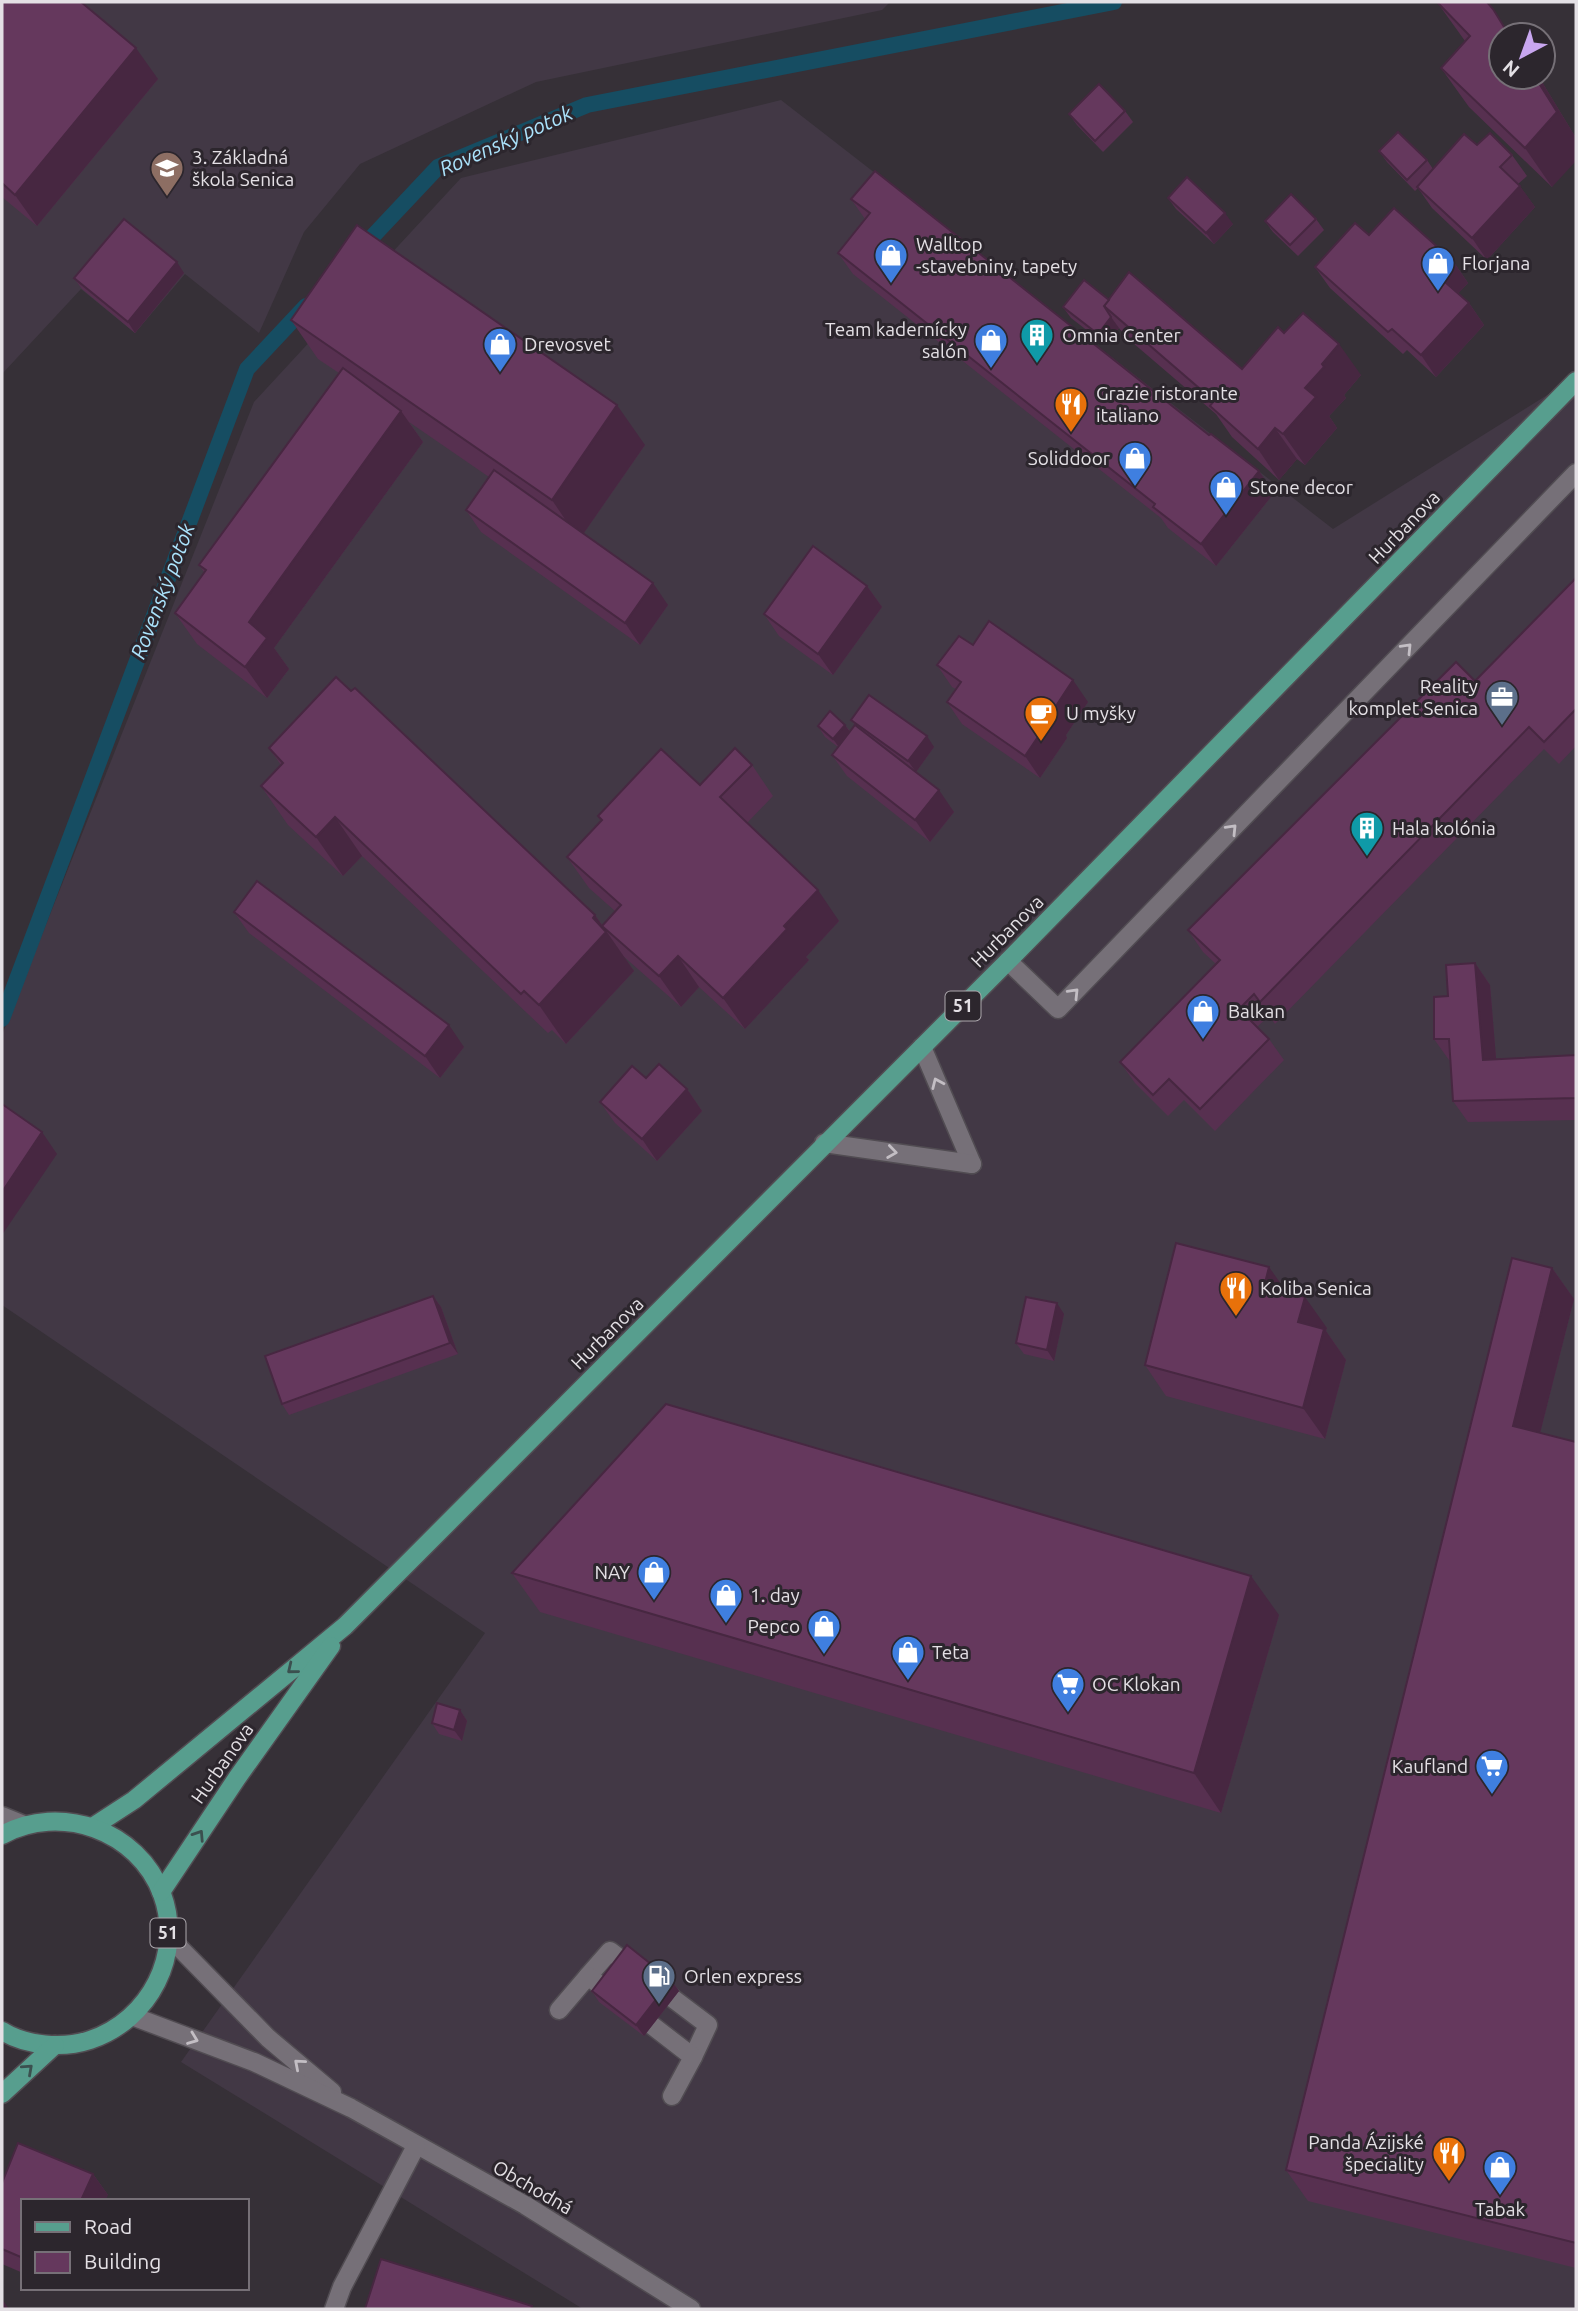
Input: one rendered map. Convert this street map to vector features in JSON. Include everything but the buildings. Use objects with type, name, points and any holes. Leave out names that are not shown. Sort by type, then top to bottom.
[{"type":"main road","name":"Hurbanova","points":[[94,1826],[134,1800],[345,1626],[1008,961],[1576,381]]},
{"type":"main road","points":[[1008,961],[1058,1009],[1576,473]]},
{"type":"main road","points":[[824,1143],[972,1164],[922,1047]]},
{"type":"main road","name":"Hurbanova","points":[[162,1892],[237,1778],[345,1626]]},
{"type":"main road","points":[[2,1816],[24,1825]]},
{"type":"main road","name":"51","points":[[2,1835],[24,1825],[61,1821],[94,1826],[116,1838],[148,1868],[162,1892],[169,1937],[159,1980],[147,1999],[132,2016],[102,2036],[83,2042],[55,2045],[30,2042],[2,2031]]},
{"type":"main road","name":"Obchodná","points":[[169,1937],[268,2038],[351,2108]]},
{"type":"main road","points":[[558,2010],[610,1951],[708,2025],[672,2096]]},
{"type":"main road","points":[[588,1976],[693,2057]]},
{"type":"main road","name":"Obchodná","points":[[132,2016],[254,2062],[351,2108],[525,2205],[691,2309]]},
{"type":"main road","points":[[2,2094],[55,2045]]},
{"type":"main road","points":[[334,2309],[342,2287],[416,2146]]},
{"type":"shaded area","name":"3. Základná škola Senica","points":[[2,2],[890,2],[882,10],[536,82],[360,164],[304,232],[259,333],[185,274],[135,333],[81,289],[2,374]]},
{"type":"shaded area","points":[[781,100],[1333,529],[1576,377],[1576,2309],[583,2309],[181,2062],[485,1633],[2,1305],[2,1035],[254,402],[461,178]]},
{"type":"waterway","name":"Rovenský potok","points":[[358,252],[438,167],[587,105],[1114,2]]},
{"type":"waterway","name":"Rovenský potok","points":[[2,1019],[247,369],[306,306]]},
{"type":"place","name":"3. Základná škola Senica","points":[[167,198]]},
{"type":"place","name":"Walltop -stavebniny, tapety","points":[[891,285]]},
{"type":"place","name":"Florjana","points":[[1438,293]]},
{"type":"place","name":"Omnia Center","points":[[1037,365]]},
{"type":"place","name":"Team kadernícky salón","points":[[991,370]]},
{"type":"place","name":"Drevosvet","points":[[500,374]]},
{"type":"place","name":"Grazie ristorante italiano","points":[[1071,434]]},
{"type":"place","name":"Soliddoor","points":[[1135,488]]},
{"type":"place","name":"Stone decor","points":[[1226,517]]},
{"type":"place","name":"Reality komplet Senica","points":[[1502,727]]},
{"type":"place","name":"U myšky","points":[[1041,743]]},
{"type":"place","name":"Hala kolónia","points":[[1367,858]]},
{"type":"place","name":"Balkan","points":[[1203,1041]]},
{"type":"place","name":"Koliba Senica","points":[[1236,1318]]},
{"type":"place","name":"NAY","points":[[654,1602]]},
{"type":"place","name":"1. day","points":[[726,1625]]},
{"type":"place","name":"Pepco","points":[[824,1656]]},
{"type":"place","name":"Teta","points":[[908,1682]]},
{"type":"place","name":"OC Klokan","points":[[1068,1714]]},
{"type":"place","name":"Kaufland","points":[[1492,1796]]},
{"type":"place","name":"Orlen express","points":[[659,2006]]},
{"type":"place","name":"Panda Ázijské špeciality","points":[[1449,2183]]},
{"type":"place","name":"Tabak","points":[[1500,2197]]}]
